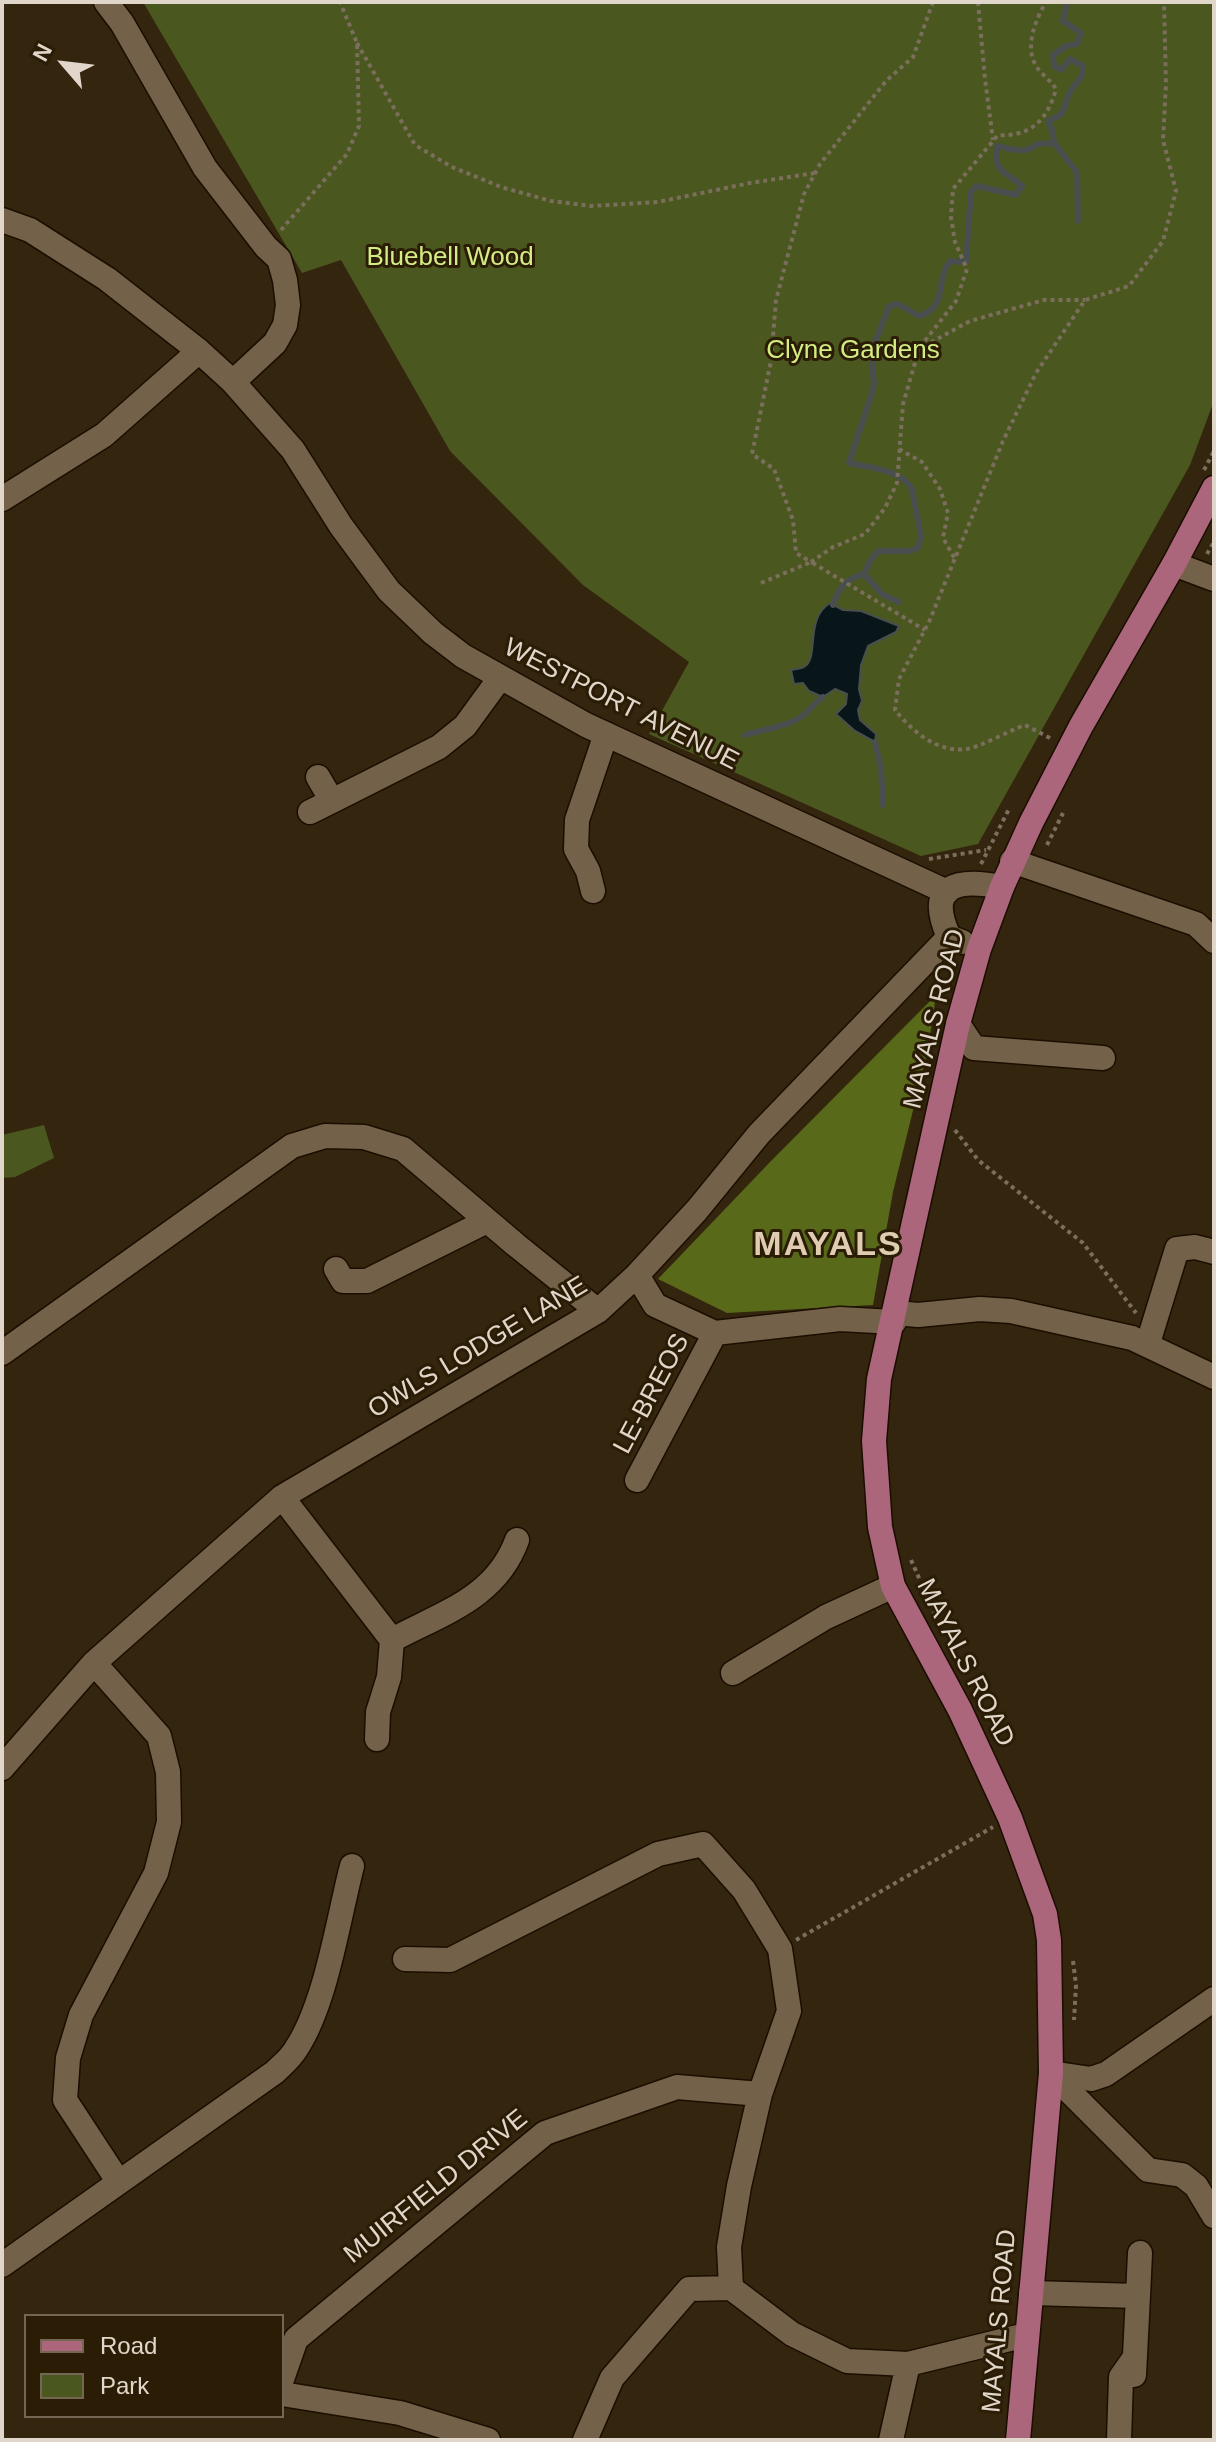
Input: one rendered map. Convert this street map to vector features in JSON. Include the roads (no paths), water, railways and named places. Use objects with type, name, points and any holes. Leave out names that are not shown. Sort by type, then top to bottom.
[{"type":"main road","name":"MAYALS ROAD","points":[[1018,2440],[1051,2073],[1049,1940],[1045,1914],[1010,1818],[960,1710],[893,1586],[880,1527],[874,1441],[879,1379],[958,1024],[979,949],[1002,887],[1024,865],[1081,726],[1174,564],[1206,485]]},
{"type":"street","points":[[106,2],[122,23],[205,168],[266,247],[279,259],[288,305],[285,325],[275,343],[233,382]]},
{"type":"street","name":"WESTPORT AVENUE","points":[[2,220],[30,230],[107,279],[199,351],[233,382],[293,450],[341,526],[389,591],[433,633],[463,656],[606,734],[947,892]]},
{"type":"street","points":[[2,499],[104,435],[199,351]]},
{"type":"street","points":[[1174,564],[1206,576]]},
{"type":"street","points":[[310,812],[439,747],[465,726],[500,678]]},
{"type":"street","points":[[593,891],[588,871],[576,849],[577,820],[606,734]]},
{"type":"street","points":[[318,777],[332,801]]},
{"type":"street","points":[[1024,865],[1205,926],[1214,941]]},
{"type":"street","points":[[979,949],[949,937],[939,915],[940,906],[947,892],[957,883],[973,881],[1002,887]]},
{"type":"street","name":"OWLS LODGE LANE","points":[[2,1768],[94,1663],[282,1497],[598,1311],[637,1275],[697,1210],[759,1134],[949,937]]},
{"type":"street","points":[[958,1024],[974,1048],[1103,1058]]},
{"type":"street","points":[[2,1353],[292,1146],[325,1136],[364,1137],[403,1149],[598,1311]]},
{"type":"street","points":[[336,1269],[343,1281],[367,1281],[487,1221]]},
{"type":"street","points":[[1140,1341],[1177,1249],[1195,1247],[1214,1252]]},
{"type":"street","points":[[637,1275],[655,1305],[715,1333],[840,1319],[980,1309],[1011,1311],[1140,1341],[1214,1377]]},
{"type":"street","name":"LE-BREOS","points":[[637,1480],[715,1333]]},
{"type":"street","points":[[282,1497],[392,1640],[389,1677],[378,1712],[377,1739]]},
{"type":"street","points":[[392,1640],[481,1593],[505,1567],[517,1540]]},
{"type":"street","points":[[733,1673],[826,1617],[893,1586]]},
{"type":"street","points":[[94,1663],[159,1736],[168,1772],[169,1822],[156,1873],[81,2015],[68,2058],[65,2100],[118,2181]]},
{"type":"street","points":[[405,1959],[450,1960],[658,1854],[703,1844],[744,1890],[780,1949],[789,2011],[760,2094],[739,2186],[729,2247],[731,2288]]},
{"type":"street","points":[[2,2265],[275,2072],[294,2052],[319,1999],[352,1866]]},
{"type":"street","points":[[1051,2073],[1091,2079],[1106,2074],[1214,1999]]},
{"type":"street","points":[[1051,2073],[1148,2170],[1182,2175],[1196,2186],[1214,2216]]},
{"type":"street","name":"MUIRFIELD DRIVE","points":[[284,2373],[296,2339],[545,2133],[677,2087],[760,2094]]},
{"type":"street","points":[[1119,2440],[1121,2377],[1127,2365],[1134,2367],[1140,2253]]},
{"type":"street","points":[[585,2440],[612,2378],[689,2289],[731,2288],[792,2334],[847,2361],[908,2364],[1026,2335]]},
{"type":"street","points":[[1031,2293],[1138,2296]]},
{"type":"street","points":[[891,2440],[908,2364]]},
{"type":"street","points":[[284,2394],[400,2413],[488,2440]]},
{"type":"waterway","points":[[1054,143],[1048,121],[1063,111],[1083,66],[1070,59],[1061,70],[1054,66],[1053,55],[1066,46],[1077,44],[1081,33],[1063,21],[1067,2]]},
{"type":"waterway","points":[[864,574],[878,551],[909,551],[918,548],[921,537],[912,489],[907,482],[884,470],[849,463],[874,383],[871,353],[889,306],[898,304],[919,316],[934,307],[950,261],[966,262],[971,192],[977,186],[1016,195],[1022,186],[999,167],[997,146],[1023,150],[1037,144],[1054,143],[1077,172],[1078,221]]},
{"type":"waterway","points":[[833,605],[844,585],[864,574],[882,594],[899,602]]},
{"type":"waterway","points":[[745,735],[792,722],[823,697]]},
{"type":"waterway","points":[[875,742],[881,769],[883,805]]},
{"type":"district","name":"MAYALS","points":[[828,1246]]},
{"type":"park label","name":"Bluebell Wood","points":[[450,258]]},
{"type":"park label","name":"Clyne Gardens","points":[[853,351]]}]
